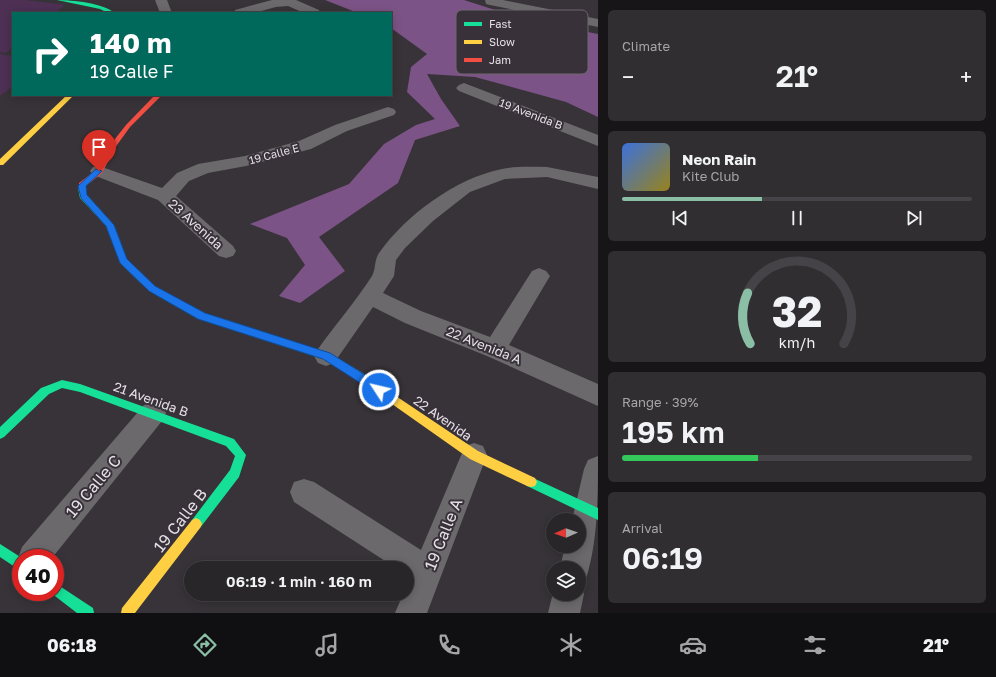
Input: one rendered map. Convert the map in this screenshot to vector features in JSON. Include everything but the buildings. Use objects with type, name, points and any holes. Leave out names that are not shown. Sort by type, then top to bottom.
[{"type":"street","points":[[60,0],[101,8],[110,12]]},
{"type":"street","points":[[161,0],[166,12]]},
{"type":"street","points":[[490,1],[534,10]]},
{"type":"street","points":[[244,12],[282,2],[311,12]]},
{"type":"street","points":[[588,21],[598,23]]},
{"type":"street","name":"19 Avenida B","points":[[464,88],[598,141]]},
{"type":"street","points":[[0,163],[70,96]]},
{"type":"street","points":[[99,171],[114,144],[128,126],[158,96]]},
{"type":"street","name":"19 Calle E","points":[[165,196],[183,177],[204,168],[246,161],[306,145],[341,128],[388,112]]},
{"type":"street","name":"22 Avenida","points":[[99,171],[82,186],[83,196],[110,225],[123,261],[152,289],[201,316],[326,356],[355,373],[474,455],[593,512]]},
{"type":"street","name":"23 Avenida","points":[[99,171],[165,196],[226,251]]},
{"type":"street","points":[[326,356],[383,276],[386,259],[398,243],[426,216],[464,188],[503,174],[547,172],[598,183]]},
{"type":"street","points":[[495,349],[539,276]]},
{"type":"street","name":"22 Avenida A","points":[[369,296],[414,317],[495,349],[598,394]]},
{"type":"street","name":"21 Avenida B","points":[[0,434],[45,391],[62,384],[80,388],[153,413],[230,442]]},
{"type":"street","name":"19 Calle C","points":[[40,549],[153,413]]},
{"type":"street","name":"19 Calle B","points":[[127,613],[235,473],[241,455],[230,442]]},
{"type":"street","name":"19 Calle A","points":[[412,613],[474,455]]},
{"type":"street","points":[[577,561],[593,512],[598,469]]},
{"type":"street","points":[[304,492],[428,571]]},
{"type":"street","points":[[0,550],[12,559]]},
{"type":"street","points":[[64,596],[88,613]]},
{"type":"street","points":[[564,613],[567,601]]},
{"type":"shaded area","points":[[0,0],[25,0],[65,5],[56,12],[12,12],[12,48],[6,53],[0,52]]},
{"type":"shaded area","points":[[325,0],[464,0],[495,10],[456,10],[456,74],[588,74],[588,32],[598,34],[598,117],[566,102],[475,77],[427,74],[441,99],[460,126],[415,140],[398,183],[319,237],[345,271],[300,303],[279,296],[305,265],[287,238],[250,224],[349,184],[384,144],[416,125],[435,119],[407,92],[411,67],[427,54],[392,29],[392,12],[355,12]]},
{"type":"shaded area","points":[[0,54],[12,56],[12,87],[0,96]]},
{"type":"traffic: fast","points":[[60,0],[101,8],[110,12]]},
{"type":"traffic: fast","points":[[82,188],[83,196],[110,225],[123,261],[152,289],[201,316],[326,356],[369,382]]},
{"type":"traffic: fast","points":[[0,434],[45,391],[62,384],[80,388],[230,442],[241,455],[235,473],[196,524]]},
{"type":"traffic: fast","points":[[531,482],[598,514]]},
{"type":"traffic: fast","points":[[0,550],[12,559]]},
{"type":"traffic: fast","points":[[64,596],[88,613]]},
{"type":"traffic: slow","points":[[0,163],[70,96]]},
{"type":"traffic: slow","points":[[369,382],[474,455],[531,482]]},
{"type":"traffic: slow","points":[[127,613],[196,524]]},
{"type":"traffic: jam","points":[[82,188],[82,185],[99,171],[114,144],[128,126],[158,96]]},
{"type":"route","points":[[99,171],[82,186],[83,196],[110,225],[123,261],[152,289],[201,316],[326,356],[355,373],[379,390]]}]
